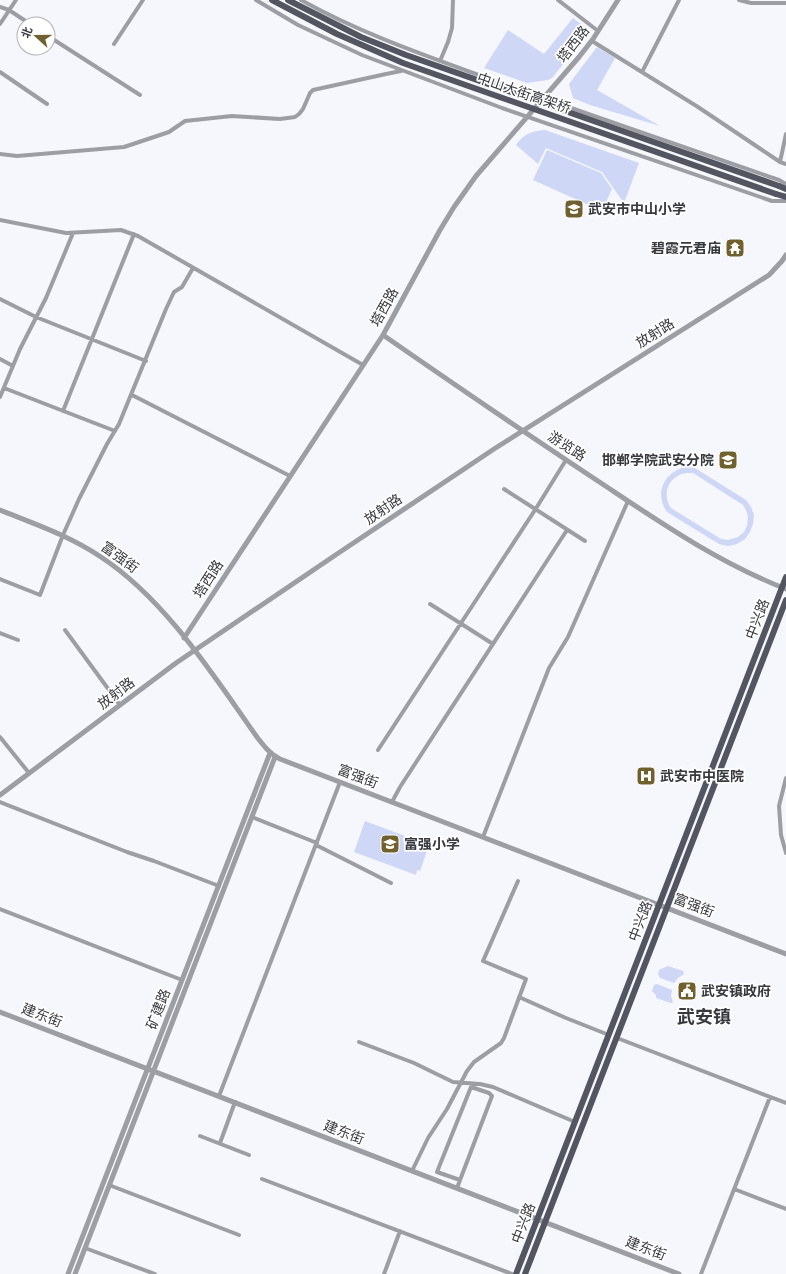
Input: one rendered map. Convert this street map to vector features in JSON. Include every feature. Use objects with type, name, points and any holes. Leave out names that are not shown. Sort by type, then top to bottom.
[{"type":"main road","name":"中山大街高架桥","points":[[272,0],[336,34],[403,63],[786,197]]},
{"type":"main road","name":"中山大街高架桥","points":[[288,0],[361,37],[406,55],[786,189]]},
{"type":"main road","name":"中兴路","points":[[516,1274],[784,588],[786,577]]},
{"type":"main road","name":"中兴路","points":[[525,1274],[786,600]]},
{"type":"street","points":[[0,24],[16,0]]},
{"type":"street","points":[[114,44],[143,0]]},
{"type":"street","points":[[256,0],[298,25],[322,37],[403,71],[528,117],[772,201],[786,201]]},
{"type":"street","points":[[301,0],[366,32],[440,61],[779,180],[786,184]]},
{"type":"street","points":[[440,61],[452,28],[453,0]]},
{"type":"street","points":[[558,0],[598,32]]},
{"type":"street","name":"塔西路","points":[[184,638],[383,335],[440,230],[454,208],[476,176],[592,41],[618,0]]},
{"type":"street","points":[[642,72],[679,0]]},
{"type":"street","points":[[740,0],[750,3],[786,3]]},
{"type":"street","points":[[0,7],[9,10],[18,16]]},
{"type":"street","points":[[56,41],[140,95]]},
{"type":"street","points":[[592,41],[698,107],[780,162],[786,164]]},
{"type":"street","points":[[0,154],[17,156],[124,147],[169,132],[185,121],[232,116],[280,119],[295,117],[303,109],[310,92],[313,90],[403,71]]},
{"type":"street","points":[[0,72],[47,104]]},
{"type":"street","points":[[780,162],[786,134]]},
{"type":"street","points":[[0,220],[66,233],[121,230],[134,234],[363,365]]},
{"type":"street","points":[[0,397],[13,366],[46,298],[73,232]]},
{"type":"street","points":[[62,411],[134,234]]},
{"type":"street","name":"放射路","points":[[0,795],[195,650],[523,431],[769,275],[786,255]]},
{"type":"street","points":[[0,579],[40,595],[63,535],[79,499],[119,424],[132,395],[174,292],[182,287],[192,268]]},
{"type":"street","points":[[0,299],[36,317],[146,361]]},
{"type":"street","name":"游览路","points":[[383,335],[566,460],[683,537],[726,562],[765,581],[784,588]]},
{"type":"street","points":[[0,359],[13,366]]},
{"type":"street","points":[[4,388],[115,431]]},
{"type":"street","points":[[132,395],[290,476]]},
{"type":"street","points":[[378,750],[536,510],[566,460]]},
{"type":"street","points":[[504,489],[585,541]]},
{"type":"street","points":[[483,837],[549,668],[568,637],[628,501]]},
{"type":"street","name":"富强街","points":[[0,510],[63,535],[101,556],[129,577],[150,598],[195,650],[257,737],[270,753],[275,756],[786,954]]},
{"type":"street","points":[[392,802],[400,787],[567,530]]},
{"type":"street","points":[[430,604],[493,644]]},
{"type":"street","points":[[65,630],[120,705]]},
{"type":"street","points":[[0,633],[18,640]]},
{"type":"street","points":[[0,737],[29,773]]},
{"type":"street","name":"矿建路","points":[[68,1274],[270,753]]},
{"type":"street","name":"矿建路","points":[[75,1274],[275,756]]},
{"type":"street","points":[[786,778],[779,806],[781,835],[786,853]]},
{"type":"street","points":[[219,1096],[340,782]]},
{"type":"street","points":[[0,802],[127,852],[219,886]]},
{"type":"street","points":[[252,817],[316,844],[391,883]]},
{"type":"street","points":[[412,1171],[428,1138],[447,1109],[467,1071],[474,1062],[500,1044],[504,1038],[526,979],[483,961],[518,881]]},
{"type":"street","points":[[0,908],[182,980]]},
{"type":"street","points":[[519,997],[609,1035]]},
{"type":"street","name":"建东街","points":[[0,1012],[679,1274]]},
{"type":"street","points":[[617,1038],[786,1103]]},
{"type":"street","points":[[359,1042],[414,1063],[453,1082],[480,1084],[493,1087],[575,1122]]},
{"type":"street","points":[[457,1188],[492,1096],[489,1092],[471,1087],[437,1172],[460,1180]]},
{"type":"street","points":[[701,1274],[770,1097]]},
{"type":"street","points":[[220,1143],[235,1102]]},
{"type":"street","points":[[200,1136],[248,1155]]},
{"type":"street","points":[[262,1179],[512,1274]]},
{"type":"street","points":[[109,1185],[239,1236]]},
{"type":"street","points":[[734,1189],[786,1209]]},
{"type":"street","points":[[384,1274],[400,1231]]},
{"type":"street","points":[[85,1248],[155,1274]]},
{"type":"shaded area","points":[[573,18],[590,31],[552,78],[527,83],[484,68],[508,30],[544,54]]},
{"type":"shaded area","points":[[597,47],[615,58],[597,90],[660,126],[590,105],[573,98],[569,84]]},
{"type":"shaded area","points":[[545,130],[639,163],[624,203],[602,172],[546,148],[538,164],[516,145],[528,134]]},
{"type":"shaded area","points":[[547,150],[601,173],[612,189],[602,211],[533,180]]},
{"type":"shaded area","points":[[685,467],[695,468],[746,500],[754,515],[750,532],[745,539],[737,544],[728,546],[719,544],[667,512],[661,498],[661,491],[667,479],[678,470]],"holes":[[[693,473],[743,505],[748,516],[747,526],[744,532],[738,537],[728,540],[721,539],[671,508],[667,497],[668,486],[671,481],[680,475]]]},
{"type":"shaded area","points":[[365,821],[429,845],[420,871],[417,870],[416,875],[354,852]]},
{"type":"shaded area","points":[[668,966],[683,971],[684,974],[674,983],[660,978],[658,974],[659,970]]},
{"type":"shaded area","points":[[657,984],[672,990],[671,996],[673,1003],[656,998],[656,995],[652,991],[654,985]]},
{"type":"place","name":"武安市中山小学","points":[[574,209]]},
{"type":"place","name":"碧霞元君庙","points":[[735,248]]},
{"type":"place","name":"邯郸学院武安分院","points":[[728,460]]},
{"type":"place","name":"武安市中医院","points":[[646,776]]},
{"type":"place","name":"富强小学","points":[[390,844]]},
{"type":"place","name":"武安镇政府","points":[[687,991]]},
{"type":"district","name":"武安镇","points":[[704,1017]]}]
